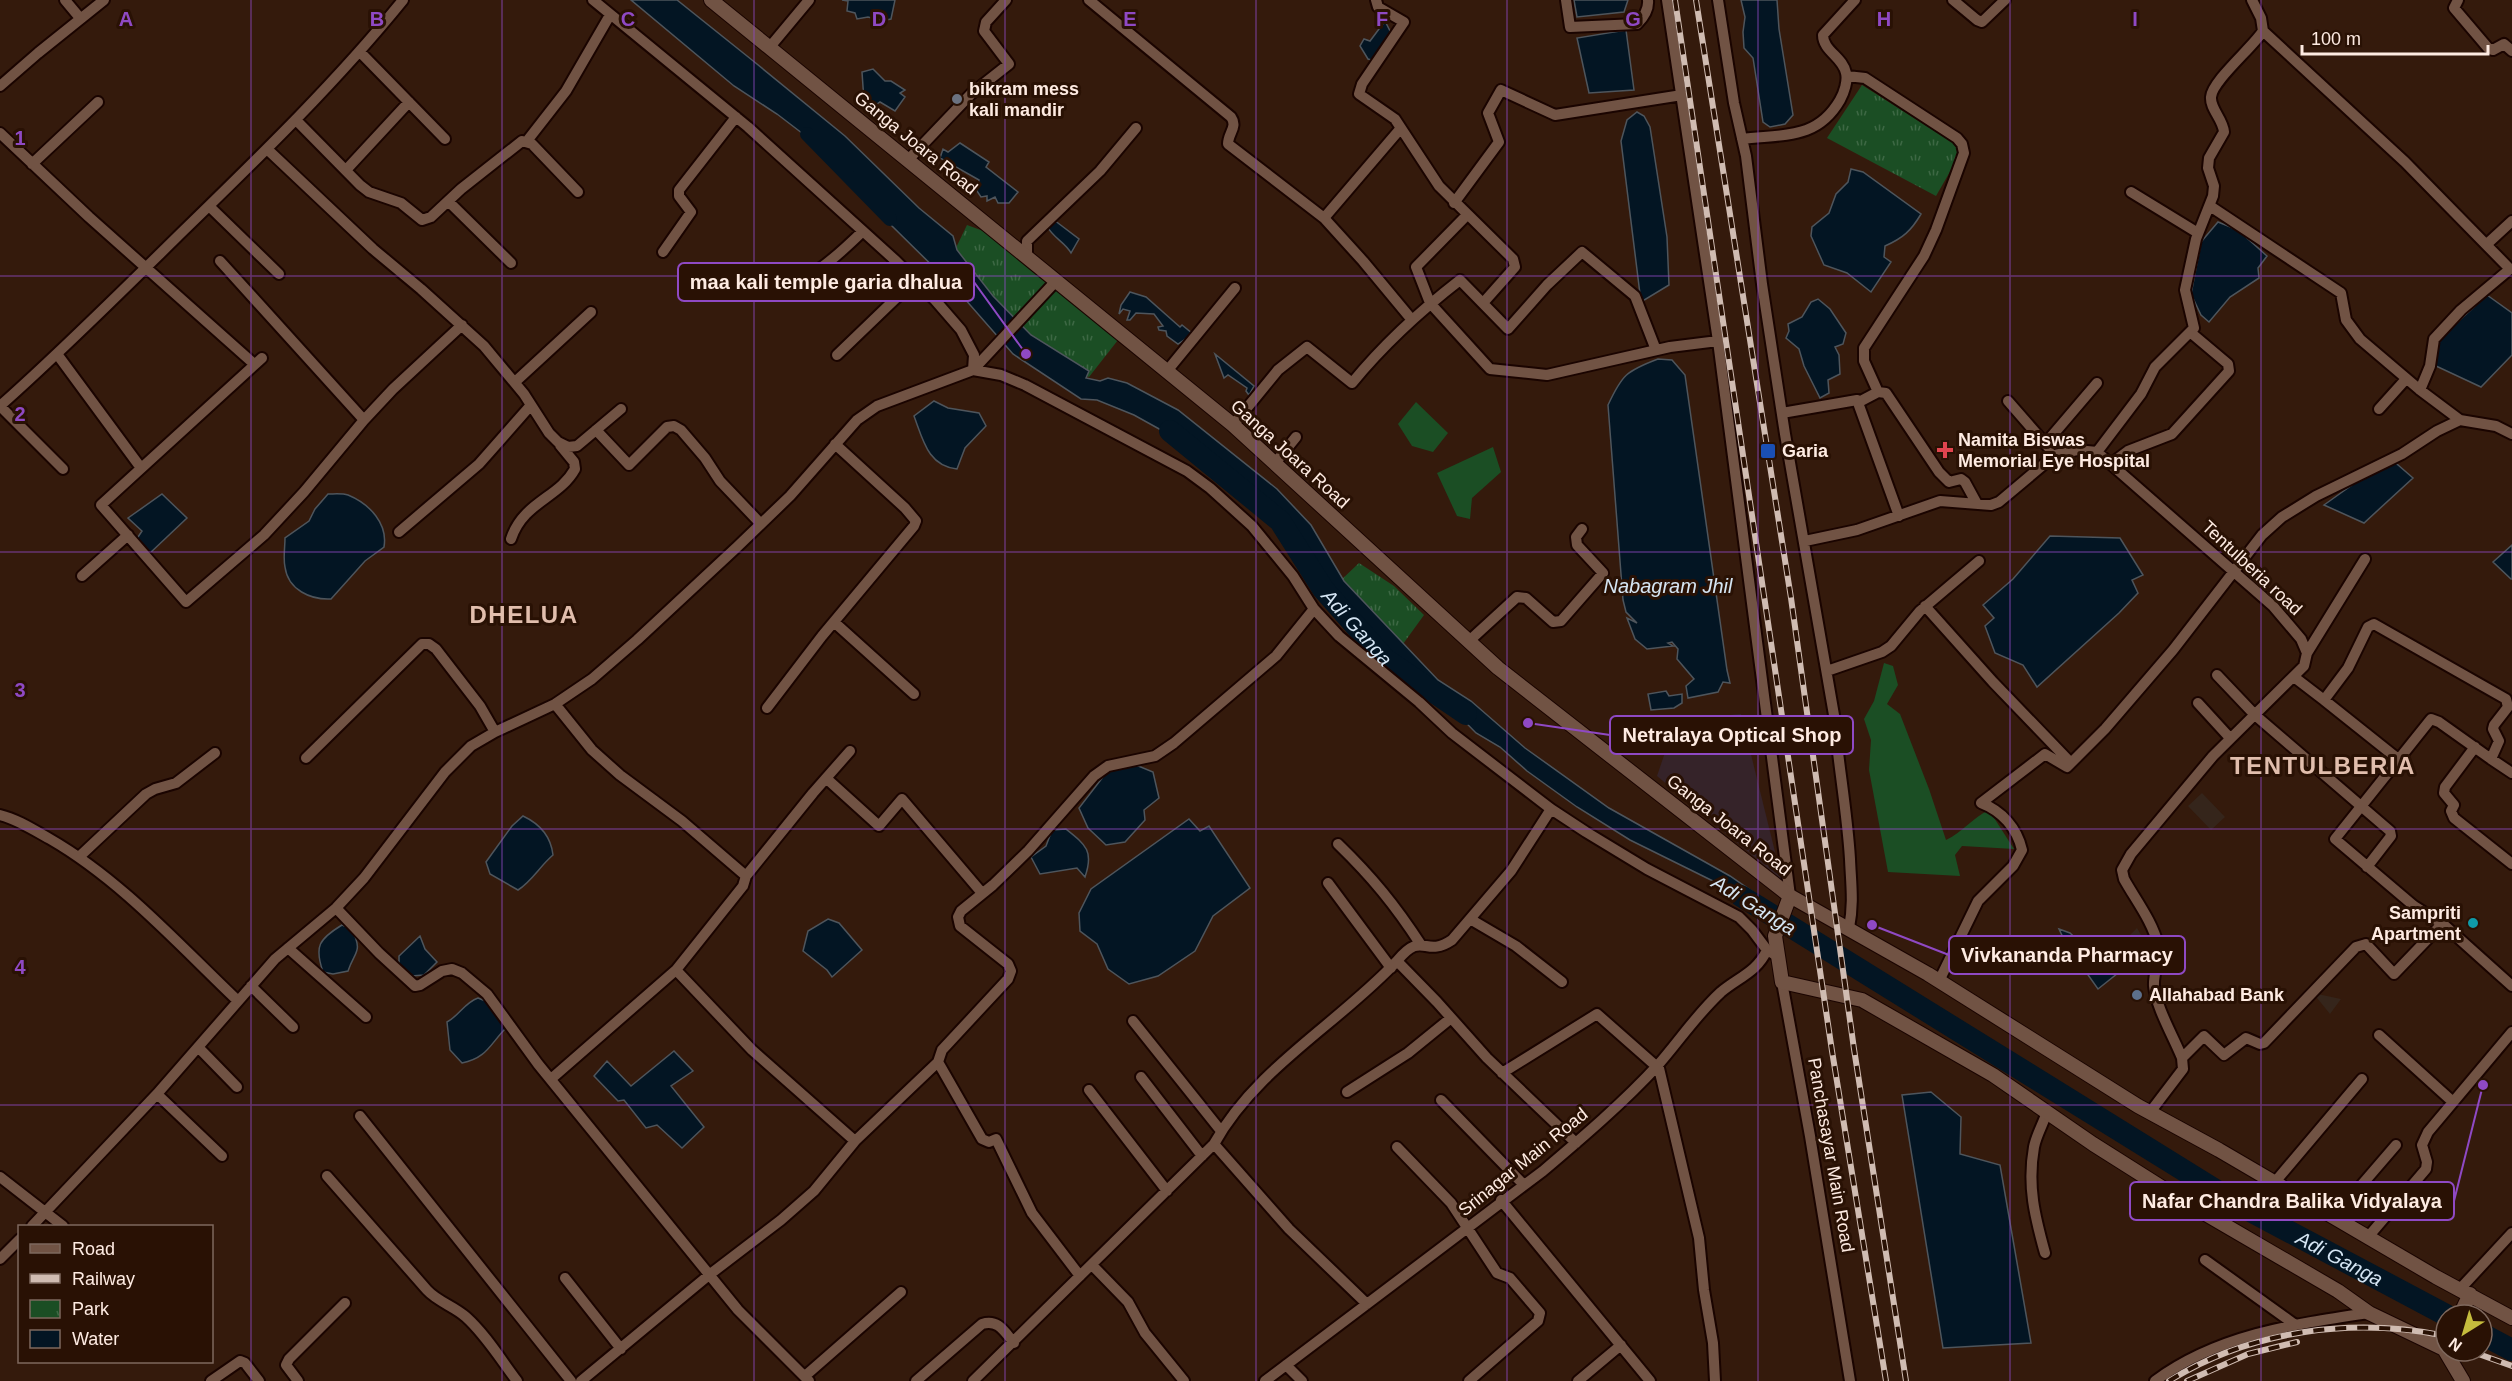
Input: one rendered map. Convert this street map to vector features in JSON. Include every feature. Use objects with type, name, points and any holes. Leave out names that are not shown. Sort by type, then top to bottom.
[{"type":"main road","name":"Ganga Joara Road","points":[[711,0],[1233,425],[1498,668],[1790,896],[1939,981],[2138,1106],[2151,1111],[2512,1318]]},
{"type":"main road","name":"Panchasayar Main Road","points":[[1782,982],[1772,953],[1775,936],[1790,896]]},
{"type":"main road","points":[[1782,982],[1862,1000],[1993,1075],[2092,1144],[2180,1199],[2338,1291],[2369,1313],[2434,1342]]},
{"type":"main road","points":[[2463,1303],[2465,1292]]},
{"type":"main road","points":[[2453,1363],[2463,1381]]},
{"type":"street","points":[[65,0],[80,18]]},
{"type":"street","points":[[0,86],[104,0]]},
{"type":"street","points":[[63,469],[2,401],[57,354],[296,120],[360,52],[403,0]]},
{"type":"street","points":[[593,0],[736,117],[915,280],[961,330],[974,354],[973,370]]},
{"type":"street","points":[[770,48],[809,0]]},
{"type":"street","points":[[908,160],[971,94],[1009,64],[984,31],[986,22],[1006,0]]},
{"type":"street","points":[[1089,0],[1231,117],[1234,128],[1228,138],[1228,144],[1324,218],[1364,261],[1412,320]]},
{"type":"street","points":[[1376,0],[1378,7],[1404,22],[1362,84],[1359,94],[1384,109],[1395,119],[1439,186],[1513,259],[1515,267],[1483,303]]},
{"type":"street","points":[[1566,0],[1570,27],[1637,24],[1643,18],[1648,0]]},
{"type":"street","points":[[1667,0],[1718,341],[1790,896]]},
{"type":"street","points":[[1718,0],[1742,139],[1782,413],[1827,670],[1847,814],[1853,906],[1849,928]]},
{"type":"street","points":[[1742,139],[1806,131],[1831,115],[1843,94],[1847,76],[1843,63],[1827,47],[1823,35],[1855,0]]},
{"type":"street","points":[[1953,0],[1982,22],[2005,0]]},
{"type":"street","points":[[2252,0],[2261,18],[2263,31],[2405,162],[2510,269],[2461,310],[2433,339],[2430,366],[2420,390]]},
{"type":"street","points":[[2458,0],[2454,8],[2488,48],[2493,50],[2504,44],[2512,51]]},
{"type":"street","points":[[296,120],[369,192],[392,198],[422,220],[430,217],[516,145],[527,141],[567,91],[610,15]]},
{"type":"street","points":[[1805,541],[1857,530],[1940,501],[1991,505],[2000,502],[2055,455],[2077,450],[2097,452],[2140,394],[2155,367],[2194,328],[2185,290],[2198,233],[2210,206],[2214,186],[2208,168],[2209,158],[2224,132],[2211,96],[2219,81],[2263,31]]},
{"type":"street","points":[[360,52],[445,139]]},
{"type":"street","points":[[1847,76],[1865,78],[1957,138],[1962,144],[1964,153],[1924,256],[1864,348],[1864,361],[1878,392]]},
{"type":"street","points":[[1454,203],[1499,142],[1488,113],[1501,90],[1555,116],[1682,95]]},
{"type":"street","points":[[32,164],[98,102]]},
{"type":"street","points":[[346,170],[408,102]]},
{"type":"street","points":[[663,252],[691,212],[679,196],[679,190],[736,117]]},
{"type":"street","points":[[1027,257],[1027,241],[1100,171],[1136,128]]},
{"type":"street","points":[[1324,218],[1401,128]]},
{"type":"street","points":[[0,133],[146,267],[258,361],[101,505],[186,602],[264,534],[304,492],[393,389],[462,325]]},
{"type":"street","points":[[527,141],[578,192]]},
{"type":"street","points":[[267,149],[373,249],[462,325],[490,353],[515,382],[574,462],[575,469],[567,480],[519,519],[511,539]]},
{"type":"street","points":[[2131,192],[2198,233]]},
{"type":"street","points":[[448,201],[511,262]]},
{"type":"street","points":[[209,206],[279,274]]},
{"type":"street","points":[[2210,206],[2341,293],[2346,320],[2351,329],[2420,390],[2460,420],[2496,426],[2512,434]]},
{"type":"street","points":[[1467,215],[1416,267],[1430,303],[1490,369],[1547,375],[1656,350],[1718,341]]},
{"type":"street","points":[[2487,244],[2512,221]]},
{"type":"street","points":[[768,295],[819,271],[863,231]]},
{"type":"street","points":[[1233,425],[1278,370],[1306,347],[1352,383],[1382,347],[1430,303],[1460,280],[1508,328],[1547,285],[1582,252],[1635,296],[1656,350]]},
{"type":"street","points":[[220,261],[364,420]]},
{"type":"street","points":[[837,355],[915,280]]},
{"type":"street","points":[[34,1225],[157,1094],[251,986],[288,948],[336,908],[364,878],[445,772],[471,746],[555,704],[592,679],[761,524],[809,475],[856,420],[877,406],[973,370],[1056,281]]},
{"type":"street","points":[[1167,370],[1235,288]]},
{"type":"street","points":[[515,382],[591,312]]},
{"type":"street","points":[[2112,463],[2127,451],[2172,434],[2229,371],[2228,364],[2190,332]]},
{"type":"street","points":[[57,354],[141,468]]},
{"type":"street","points":[[973,370],[1001,375],[1025,385],[1187,471],[1252,526],[1293,576],[1314,609],[1339,636],[1452,733],[1551,809],[1647,869],[1738,917],[1772,953]]},
{"type":"street","points":[[2379,410],[2406,379]]},
{"type":"street","points":[[2045,444],[2097,383]]},
{"type":"street","points":[[1859,402],[1882,391],[1890,396],[1939,472],[1949,482],[1961,479],[1965,482],[1977,504]]},
{"type":"street","points":[[1782,413],[1854,399],[1859,402],[1899,516]]},
{"type":"street","points":[[2008,401],[2055,455]]},
{"type":"street","points":[[399,532],[479,464],[531,405]]},
{"type":"street","points":[[558,442],[568,447],[577,446],[621,409]]},
{"type":"street","points":[[1939,981],[1978,900],[2013,866],[2022,850],[2019,838],[2004,818],[1990,806],[1981,803],[2045,753],[2067,767],[2105,729],[2173,650],[2271,526],[2297,507],[2338,484],[2402,453],[2437,431],[2460,420]]},
{"type":"street","points":[[596,430],[629,465],[667,427],[675,426],[705,458],[720,481],[761,524]]},
{"type":"street","points":[[1275,463],[1296,437]]},
{"type":"street","points":[[767,708],[916,521],[905,508],[835,444]]},
{"type":"street","name":"Tentulberia road","points":[[2097,452],[2235,572],[2288,622],[2301,639],[2307,654]]},
{"type":"street","points":[[1469,641],[1517,597],[1526,598],[1553,622],[1561,621],[1603,573],[1577,545],[1576,537],[1582,529]]},
{"type":"street","points":[[82,576],[128,535]]},
{"type":"street","points":[[2151,1111],[2183,1069],[2182,1059],[2154,985],[2158,945],[2124,879],[2122,870],[2131,854],[2174,800],[2230,738],[2304,666],[2307,654],[2365,559]]},
{"type":"street","points":[[1827,670],[1882,652],[1891,646],[1925,606],[1978,561]]},
{"type":"street","points":[[1925,606],[1992,682],[2070,762]]},
{"type":"street","points":[[581,1381],[814,1191],[855,1141],[938,1062],[942,1050],[1008,980],[1011,971],[1008,964],[960,926],[958,917],[961,911],[1028,851],[1094,776],[1108,766],[1155,756],[1174,743],[1276,656],[1314,609]]},
{"type":"street","points":[[834,622],[914,694]]},
{"type":"street","points":[[2324,700],[2348,668],[2368,627],[2374,624],[2506,699],[2508,707],[2494,725],[2493,729],[2499,741],[2491,759]]},
{"type":"street","points":[[306,758],[423,644],[429,644],[436,649],[480,706],[495,732]]},
{"type":"street","points":[[2217,675],[2255,715],[2391,833],[2367,867]]},
{"type":"street","points":[[2294,677],[2398,759]]},
{"type":"street","points":[[2198,703],[2230,738]]},
{"type":"street","points":[[555,704],[592,750],[620,776],[690,827],[746,876]]},
{"type":"street","points":[[2512,773],[2439,722],[2431,719],[2335,838],[2414,906],[2442,924],[2512,986]]},
{"type":"street","points":[[2475,747],[2445,787],[2444,793],[2453,804],[2451,812],[2454,818],[2512,864]]},
{"type":"street","points":[[551,1079],[676,970],[742,885],[746,876],[813,793],[850,752]]},
{"type":"street","points":[[80,856],[146,794],[176,783],[214,753]]},
{"type":"street","points":[[827,779],[879,826],[902,799],[982,893]]},
{"type":"street","points":[[980,1379],[1014,1342],[1214,1144],[1241,1103],[1374,986],[1408,947],[1418,944],[1435,948],[1442,947],[1452,940],[1511,871],[1551,809]]},
{"type":"street","points":[[0,815],[80,856],[120,889],[238,1001]]},
{"type":"street","points":[[1338,844],[1374,879],[1399,911],[1421,945]]},
{"type":"street","points":[[1328,883],[1394,965],[1451,1018],[1502,1073],[1576,1143]]},
{"type":"street","points":[[336,908],[378,953],[415,986],[442,971],[452,969],[462,973],[487,994],[551,1079],[738,1310],[807,1378],[901,1292]]},
{"type":"street","points":[[1470,919],[1516,946],[1562,982]]},
{"type":"street","points":[[2182,1059],[2204,1036],[2224,1055],[2246,1038],[2260,1044],[2264,1043],[2356,947],[2366,944],[2394,974],[2442,924]]},
{"type":"street","points":[[288,948],[366,1017]]},
{"type":"street","name":"Srinagar Main Road","points":[[1265,1381],[1576,1143],[1657,1065],[1691,1024],[1721,993],[1772,953]]},
{"type":"street","points":[[676,970],[752,1050],[855,1141]]},
{"type":"street","name":"Panchasayar Main Road","points":[[1782,982],[1850,1381]]},
{"type":"street","points":[[251,986],[293,1027]]},
{"type":"street","points":[[1502,1073],[1597,1014],[1657,1065],[1699,1238],[1704,1290],[1713,1343],[1715,1381]]},
{"type":"street","points":[[1347,1092],[1408,1053],[1451,1018]]},
{"type":"street","points":[[1133,1021],[1221,1131]]},
{"type":"street","points":[[2379,1035],[2452,1102]]},
{"type":"street","points":[[2368,1237],[2426,1169],[2423,1140],[2452,1102],[2510,1039]]},
{"type":"street","points":[[198,1047],[237,1087]]},
{"type":"street","points":[[938,1062],[982,1139],[989,1142],[996,1139],[1032,1213],[1080,1276]]},
{"type":"street","points":[[1141,1077],[1202,1156]]},
{"type":"street","points":[[2275,1182],[2362,1079]]},
{"type":"street","points":[[1089,1090],[1167,1191]]},
{"type":"street","points":[[157,1094],[222,1156]]},
{"type":"street","points":[[1441,1100],[1524,1185]]},
{"type":"street","points":[[2045,1253],[2032,1207],[2031,1176],[2034,1146],[2047,1112]]},
{"type":"street","points":[[360,1116],[571,1381]]},
{"type":"street","points":[[1214,1144],[1289,1229],[1367,1304]]},
{"type":"street","points":[[2334,1217],[2396,1144]]},
{"type":"street","points":[[1396,1147],[1451,1203],[1497,1273],[1510,1278],[1540,1313],[1538,1321],[1469,1381]]},
{"type":"street","points":[[327,1176],[435,1299],[470,1321],[517,1381]]},
{"type":"street","points":[[0,1177],[61,1225]]},
{"type":"street","points":[[1501,1200],[1650,1381]]},
{"type":"street","points":[[2465,1292],[2512,1233]]},
{"type":"street","points":[[0,1259],[18,1241]]},
{"type":"street","points":[[2205,1260],[2294,1324]]},
{"type":"street","points":[[1092,1264],[1128,1302],[1145,1333],[1184,1381]]},
{"type":"street","points":[[566,1278],[621,1348]]},
{"type":"street","points":[[298,1381],[286,1365],[289,1359],[345,1303]]},
{"type":"street","points":[[2155,1381],[2179,1364],[2236,1340],[2294,1324],[2369,1313]]},
{"type":"street","points":[[916,1381],[982,1324],[990,1321],[997,1323],[1014,1342]]},
{"type":"street","points":[[1578,1381],[1621,1345]]},
{"type":"street","points":[[211,1381],[240,1361],[245,1363],[259,1381]]},
{"type":"street","points":[[1286,1365],[1302,1381]]},
{"type":"shaded area","points":[[1741,714],[1782,880],[1657,776],[1676,720]]},
{"type":"shaded area","points":[[2202,793],[2225,817],[2211,830],[2188,806]]},
{"type":"shaded area","points":[[2137,928],[2152,954],[2144,967],[2123,942]]},
{"type":"shaded area","points":[[2313,993],[2341,999],[2330,1014]]},
{"type":"green space","points":[[1862,85],[1963,149],[1936,196],[1827,138]]},
{"type":"green space","points":[[967,225],[986,232],[1118,340],[1089,377],[1041,357],[952,256]]},
{"type":"green space","points":[[1416,402],[1448,433],[1433,452],[1412,446],[1398,424]]},
{"type":"green space","points":[[1493,447],[1501,472],[1472,498],[1470,519],[1457,516],[1437,473]]},
{"type":"green space","points":[[1359,563],[1394,586],[1424,615],[1403,644],[1339,582]]},
{"type":"green space","points":[[1884,663],[1893,666],[1898,685],[1887,704],[1900,714],[1946,840],[1989,810],[2014,849],[1962,846],[1955,855],[1960,876],[1888,872],[1869,770],[1871,740],[1864,719],[1874,701]]},
{"type":"water","points":[[631,0],[677,0],[752,60],[845,136],[919,208],[953,236],[957,250],[993,296],[1031,335],[1089,371],[1086,378],[1100,381],[1108,378],[1127,383],[1178,410],[1277,489],[1311,525],[1344,581],[1438,680],[1471,701],[1525,748],[1609,808],[1730,876],[1766,901],[1768,922],[1761,920],[1721,885],[1630,840],[1577,807],[1527,771],[1500,747],[1476,733],[1430,686],[1411,675],[1375,645],[1321,580],[1273,515],[1238,481],[1197,450],[1134,415],[1097,400],[1081,399],[1013,354],[957,290],[892,226],[864,189],[828,153],[777,114],[734,86]]},
{"type":"water","points":[[842,0],[895,0],[891,19],[886,20],[878,12],[874,13],[879,20],[868,17],[857,19],[855,13],[847,11],[848,1]]},
{"type":"water","points":[[1574,0],[1628,0],[1624,12],[1577,17]]},
{"type":"water","points":[[1741,0],[1777,0],[1779,29],[1793,115],[1785,124],[1770,127],[1763,122],[1753,58],[1744,48],[1745,17]]},
{"type":"water","points":[[1385,21],[1393,37],[1375,61],[1368,59],[1360,46],[1364,39],[1370,41]]},
{"type":"water","points":[[1626,30],[1634,90],[1589,93],[1577,38]]},
{"type":"water","points":[[873,69],[885,81],[891,81],[905,90],[900,93],[905,97],[895,111],[880,102],[877,104],[864,101],[862,72]]},
{"type":"water","points":[[1637,112],[1644,116],[1650,127],[1667,237],[1669,285],[1641,302],[1621,141],[1627,120]]},
{"type":"water","points":[[960,143],[989,162],[986,167],[1018,192],[1009,203],[998,203],[995,197],[987,201],[987,196],[981,197],[977,191],[979,180],[940,158],[943,149],[948,152]]},
{"type":"water","points":[[1851,169],[1863,172],[1921,214],[1906,233],[1885,246],[1884,257],[1891,262],[1871,292],[1847,273],[1824,265],[1811,236],[1812,227],[1829,213],[1836,194],[1848,182]]},
{"type":"water","points":[[1054,220],[1079,239],[1071,253],[1047,226]]},
{"type":"water","points":[[2218,222],[2238,230],[2267,256],[2258,268],[2259,278],[2230,297],[2209,322],[2201,315],[2191,294],[2201,242]]},
{"type":"water","points":[[1130,292],[1146,297],[1180,327],[1182,325],[1193,334],[1178,344],[1167,336],[1166,331],[1159,330],[1158,327],[1163,326],[1154,314],[1136,313],[1130,320],[1127,320],[1130,311],[1123,309],[1119,314],[1121,305]]},
{"type":"water","points":[[2487,295],[2512,313],[2512,355],[2481,387],[2436,366],[2436,342]]},
{"type":"water","points":[[1818,299],[1830,309],[1846,333],[1843,344],[1835,347],[1839,355],[1840,374],[1828,380],[1829,393],[1820,398],[1804,366],[1799,349],[1786,338],[1789,331],[1788,324],[1802,317],[1811,302]]},
{"type":"water","points":[[1215,354],[1254,386],[1249,395],[1247,388],[1228,375],[1224,378]]},
{"type":"water","name":"Nabagram Jhil","points":[[1658,359],[1672,360],[1685,375],[1730,683],[1723,682],[1718,692],[1688,698],[1686,686],[1694,679],[1677,659],[1678,649],[1672,642],[1668,643],[1673,646],[1647,649],[1635,639],[1627,618],[1637,623],[1626,612],[1623,600],[1608,405],[1626,375]]},
{"type":"water","points":[[934,401],[948,408],[979,413],[986,426],[965,448],[957,469],[939,463],[933,457],[924,443],[914,416]]},
{"type":"water","points":[[2390,458],[2413,478],[2364,523],[2324,505]]},
{"type":"water","points":[[162,494],[187,518],[149,554],[136,540],[142,531],[128,518]]},
{"type":"water","points":[[328,494],[348,495],[370,509],[380,523],[385,539],[384,547],[365,561],[331,599],[323,599],[302,592],[291,582],[284,560],[285,538],[309,521],[315,509]]},
{"type":"water","points":[[2050,536],[2120,538],[2143,575],[2132,580],[2138,593],[2037,687],[2023,665],[1995,653],[1985,626],[1994,618],[1983,605],[2013,579]]},
{"type":"water","points":[[2512,545],[2512,579],[2511,579],[2493,562]]},
{"type":"water","points":[[1666,691],[1669,696],[1682,694],[1682,703],[1674,708],[1651,710],[1648,694]]},
{"type":"water","points":[[1131,763],[1153,772],[1159,798],[1144,810],[1145,820],[1125,842],[1106,845],[1088,828],[1079,808],[1106,773]]},
{"type":"water","points":[[523,816],[544,832],[550,842],[553,855],[518,890],[490,874],[486,862],[512,826]]},
{"type":"water","points":[[1189,819],[1200,831],[1209,826],[1250,888],[1213,916],[1195,951],[1158,976],[1129,984],[1108,969],[1097,944],[1080,931],[1079,913],[1091,889]]},
{"type":"water","points":[[1066,829],[1086,849],[1089,861],[1085,877],[1077,868],[1040,874],[1031,857],[1046,846],[1052,830]]},
{"type":"water","points":[[828,919],[839,923],[862,950],[832,977],[827,970],[803,951],[808,931]]},
{"type":"water","points":[[342,925],[352,929],[357,951],[348,971],[333,974],[323,972],[319,956],[320,944]]},
{"type":"water","points":[[2059,929],[2070,933],[2092,954],[2105,949],[2125,964],[2123,969],[2098,989],[2081,965],[2059,962],[2069,950]]},
{"type":"water","points":[[420,936],[425,949],[437,962],[424,975],[411,976],[399,966],[399,956]]},
{"type":"water","points":[[478,998],[493,1004],[506,1028],[483,1054],[462,1063],[450,1050],[447,1022]]},
{"type":"water","points":[[674,1051],[693,1071],[671,1086],[704,1127],[682,1148],[657,1125],[646,1128],[624,1100],[618,1101],[594,1076],[607,1061],[631,1086]]},
{"type":"water","points":[[1931,1092],[1961,1117],[1960,1154],[2000,1165],[2031,1343],[1943,1348],[1902,1095]]},
{"type":"waterway","points":[[807,134],[890,219]]},
{"type":"waterway","name":"Adi Ganga","points":[[1170,431],[1280,521],[1323,589],[1385,659],[1466,714]]},
{"type":"waterway","name":"Adi Ganga","points":[[1741,896],[2243,1207],[2434,1309]]},
{"type":"waterway","name":"Adi Ganga","points":[[2494,1340],[2512,1350]]},
{"type":"railway","points":[[1675,0],[1832,1051],[1886,1381]]},
{"type":"railway","points":[[1696,0],[1791,598],[1854,1049],[1906,1381]]},
{"type":"railway","points":[[2169,1381],[2234,1350],[2268,1339],[2303,1332],[2339,1328],[2375,1328],[2434,1334]]},
{"type":"railway","points":[[2187,1381],[2248,1354],[2297,1342]]},
{"type":"railway","points":[[2494,1360],[2512,1366]]},
{"type":"place","name":"bikram mess kali mandir","points":[[957,99]]},
{"type":"place","name":"maa kali temple garia dhalua","points":[[1026,354]]},
{"type":"place","name":"Namita Biswas Memorial Eye Hospital","points":[[1945,450]]},
{"type":"place","name":"Garia","points":[[1768,451]]},
{"type":"place","name":"Netralaya Optical Shop","points":[[1528,723]]},
{"type":"place","name":"Sampriti Apartment","points":[[2473,923]]},
{"type":"place","name":"Vivkananda Pharmacy","points":[[1872,925]]},
{"type":"place","name":"Allahabad Bank","points":[[2137,995]]},
{"type":"place","name":"Nafar Chandra Balika Vidyalaya","points":[[2483,1085]]},
{"type":"district","name":"DHELUA","points":[[524,615]]},
{"type":"district","name":"TENTULBERIA","points":[[2323,766]]}]
